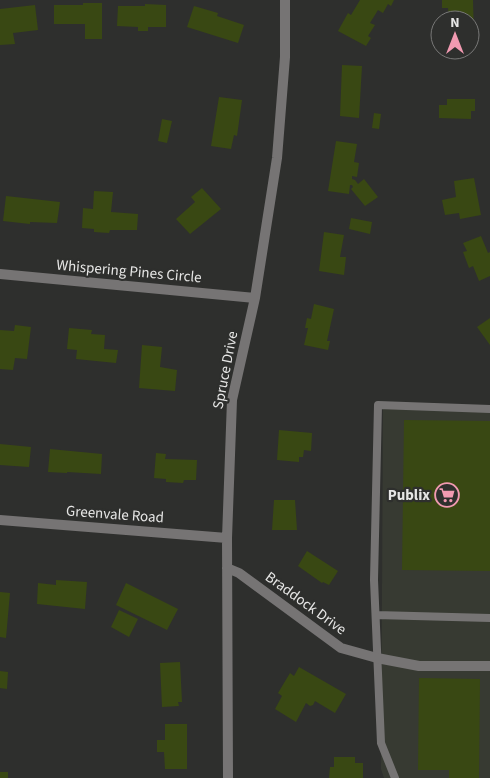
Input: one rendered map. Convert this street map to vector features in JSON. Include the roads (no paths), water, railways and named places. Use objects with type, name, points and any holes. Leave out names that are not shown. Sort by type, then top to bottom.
[{"type":"street","name":"Spruce Drive","points":[[228,778],[227,538],[232,400],[255,298],[277,158],[285,57],[285,0]]},
{"type":"street","name":"Whispering Pines Circle","points":[[0,274],[255,298]]},
{"type":"street","name":"Greenvale Road","points":[[0,520],[227,538]]},
{"type":"street","name":"Braddock Drive","points":[[227,568],[239,573],[341,648],[377,658],[419,666],[490,666]]},
{"type":"lane","points":[[396,778],[381,743],[374,580],[378,405],[490,409]]},
{"type":"lane","points":[[376,615],[490,618]]},
{"type":"place","name":"Publix","points":[[447,495]]}]
